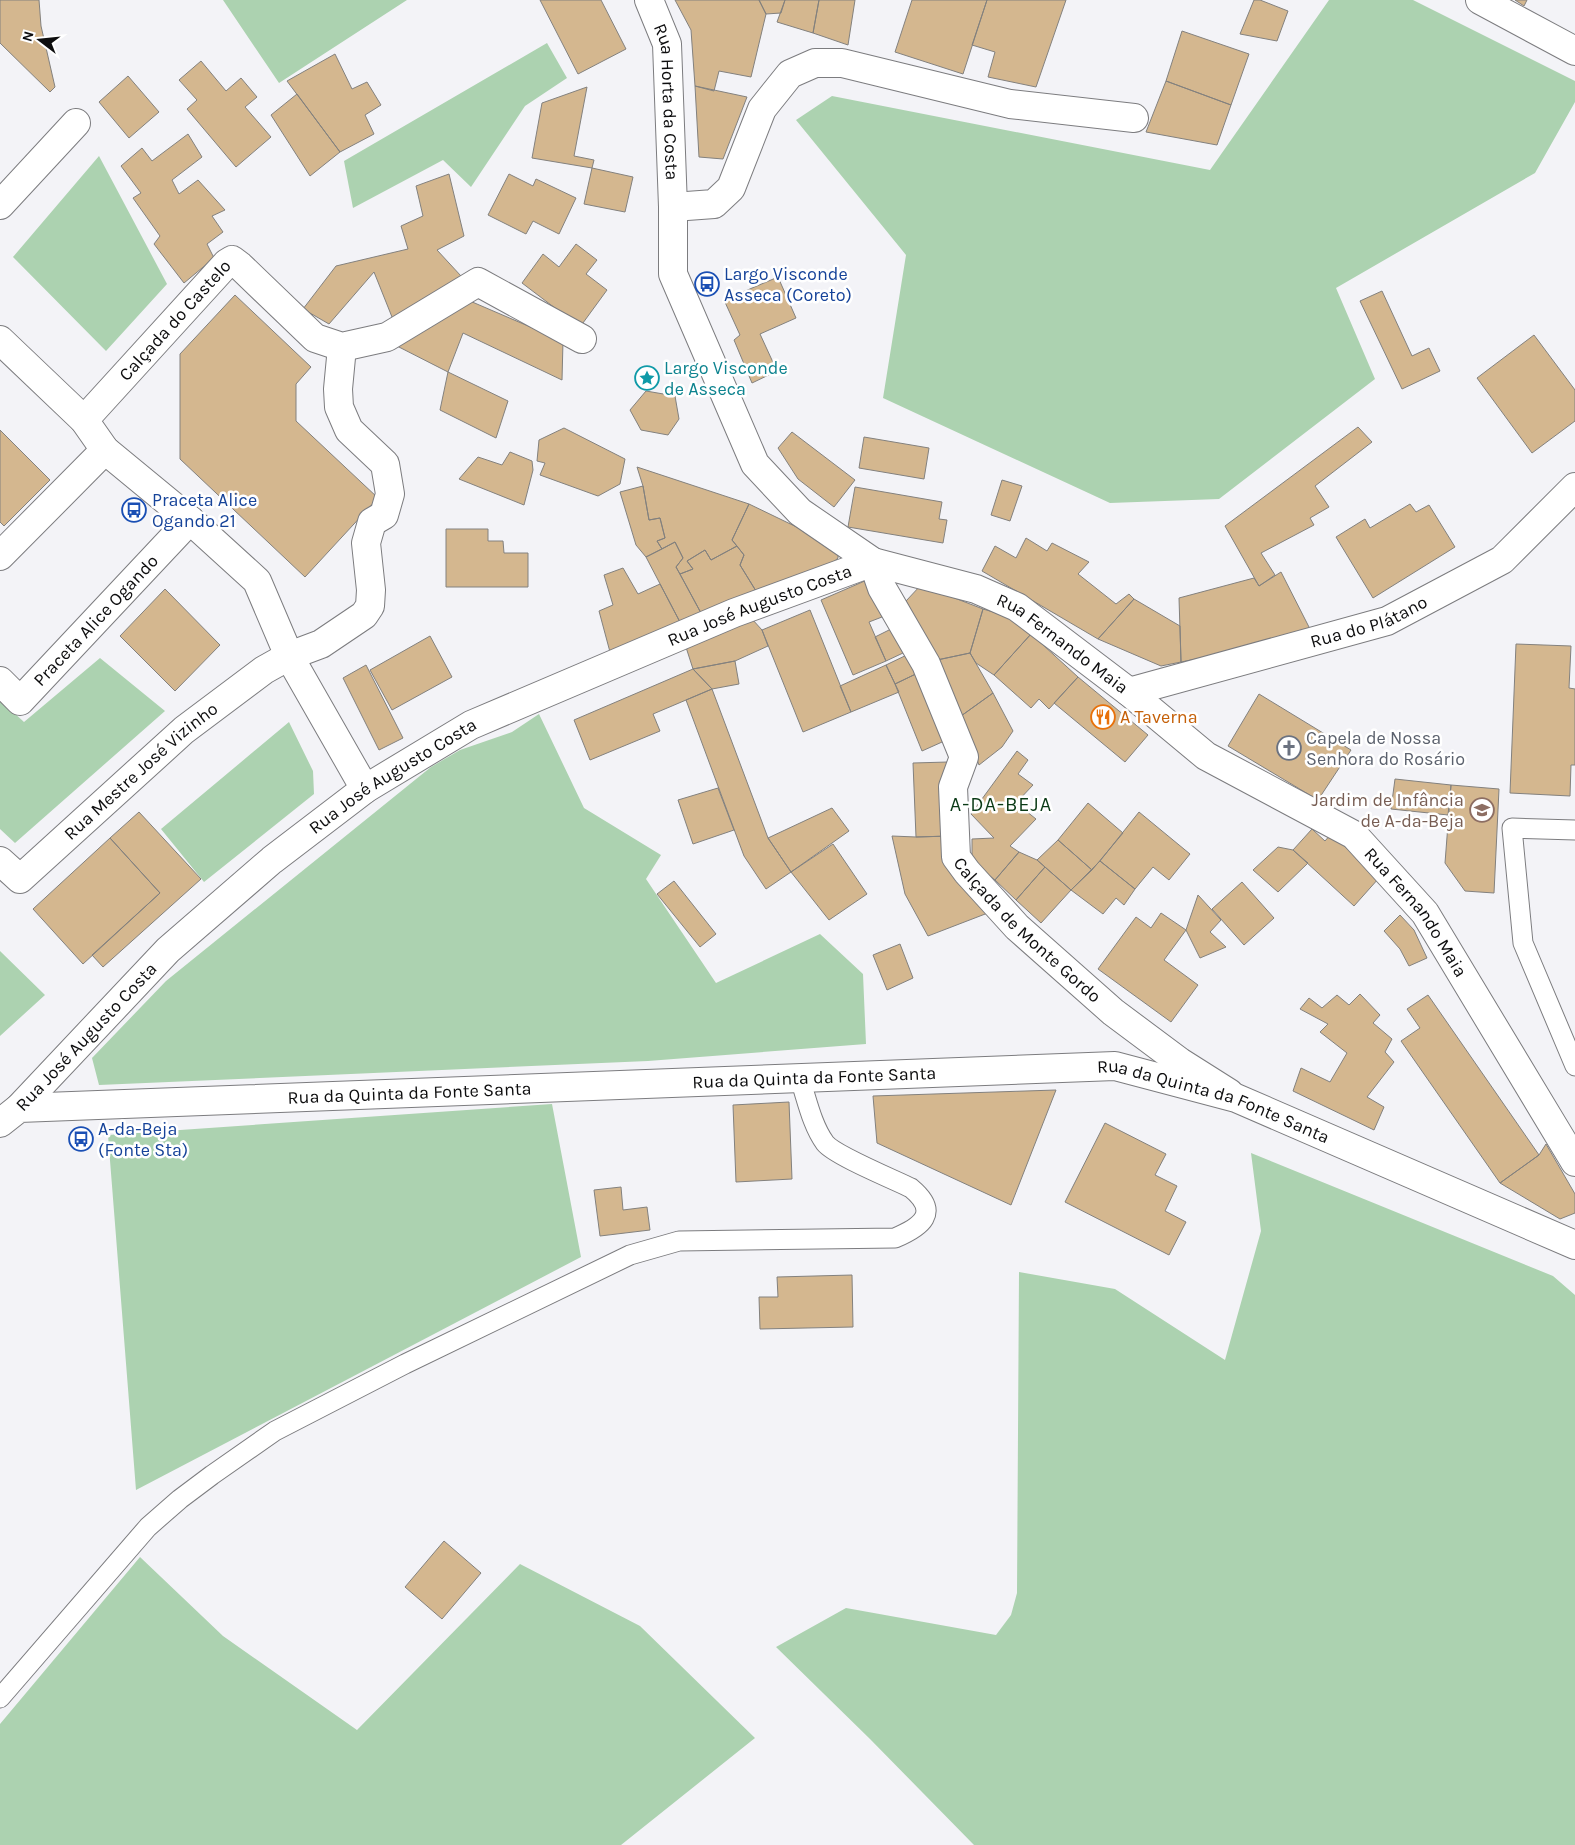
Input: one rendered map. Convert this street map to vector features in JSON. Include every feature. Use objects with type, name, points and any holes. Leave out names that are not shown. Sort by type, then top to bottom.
[{"type":"street","name":"Rua Horta da Costa","points":[[649,0],[667,44],[673,207]]},
{"type":"street","points":[[1480,0],[1575,51]]},
{"type":"street","points":[[873,562],[800,512],[754,464],[673,274],[673,207],[714,204],[731,188],[762,109],[790,74],[814,63],[842,63],[1010,104],[1134,118]]},
{"type":"street","points":[[0,205],[76,123]]},
{"type":"street","name":"Calçada do Castelo","points":[[84,420],[227,263],[232,260],[315,338],[342,347]]},
{"type":"street","points":[[290,656],[321,644],[364,615],[370,606],[371,590],[366,542],[372,522],[384,515],[390,494],[385,464],[349,430],[338,407],[342,347],[387,337],[478,282],[582,339]]},
{"type":"street","points":[[0,340],[84,420],[105,450],[190,520],[257,581],[290,656],[365,789]]},
{"type":"street","points":[[0,556],[105,450]]},
{"type":"street","name":"Rua do Plátano","points":[[1129,692],[1387,621],[1502,560],[1575,487]]},
{"type":"street","name":"Praceta Alice Ogando","points":[[0,681],[20,701],[190,520]]},
{"type":"street","name":"Rua Fernando Maia","points":[[873,562],[976,590],[1017,607],[1129,692],[1206,756],[1354,835],[1425,913],[1575,1162]]},
{"type":"street","name":"Rua José Augusto Costa","points":[[10,1115],[168,950],[272,860],[365,789],[471,725],[734,613],[873,562]]},
{"type":"street","name":"Calçada de Monte Gordo","points":[[873,562],[882,588],[926,664],[964,757],[952,787],[956,857],[967,872],[1017,927],[1113,1012],[1180,1062],[1236,1098]]},
{"type":"street","name":"Rua Mestre José Vizinho","points":[[0,861],[20,879],[184,730],[264,670],[290,656]]},
{"type":"street","name":"Rua da Quinta da Fonte Santa","points":[[10,1115],[800,1078],[1115,1066],[1236,1098],[1575,1245]]},
{"type":"lane","points":[[1575,830],[1512,828],[1523,943],[1575,1066]]},
{"type":"lane","points":[[0,1698],[148,1527],[180,1499],[275,1431],[397,1368],[630,1255],[678,1241],[894,1238],[910,1232],[921,1224],[926,1205],[921,1196],[912,1188],[841,1155],[827,1146],[816,1128],[800,1078]]},
{"type":"green space","points":[[223,0],[407,0],[279,83]]},
{"type":"green space","points":[[1329,0],[1413,0],[1575,81],[1575,102],[1535,173],[1336,288],[1375,379],[1219,499],[1110,503],[883,398],[906,255],[796,120],[832,96],[1210,170]]},
{"type":"green space","points":[[547,43],[567,78],[525,106],[471,187],[443,160],[353,208],[344,161]]},
{"type":"green space","points":[[99,156],[167,284],[106,351],[13,257]]},
{"type":"green space","points":[[100,658],[165,711],[15,843],[0,829],[0,700],[24,722]]},
{"type":"green space","points":[[539,714],[584,808],[661,855],[646,879],[716,983],[820,934],[863,974],[866,1044],[648,1061],[99,1085],[92,1058],[166,981],[431,767],[460,750],[512,732]]},
{"type":"green space","points":[[289,722],[313,771],[314,794],[204,882],[161,829]]},
{"type":"green space","points":[[0,951],[45,995],[0,1036]]},
{"type":"green space","points":[[552,1104],[581,1257],[136,1490],[108,1135]]},
{"type":"green space","points":[[1251,1153],[1553,1276],[1575,1295],[1575,1845],[974,1845],[776,1647],[846,1608],[996,1635],[1011,1615],[1017,1593],[1019,1272],[1115,1289],[1225,1360],[1261,1231]]},
{"type":"green space","points":[[140,1557],[223,1636],[357,1730],[520,1564],[640,1626],[755,1738],[621,1845],[0,1845],[0,1724]]},
{"type":"building","points":[[0,0],[39,0],[41,26],[55,87],[50,92],[0,43]]},
{"type":"building","points":[[540,0],[601,0],[626,49],[578,74]]},
{"type":"building","points":[[675,0],[759,0],[766,14],[751,77],[719,71],[714,91],[695,86],[691,30]]},
{"type":"building","points":[[759,0],[785,0],[781,13],[766,14]]},
{"type":"building","points":[[785,0],[819,0],[813,33],[777,22]]},
{"type":"building","points":[[819,0],[855,0],[848,45],[813,33]]},
{"type":"building","points":[[912,0],[987,0],[963,74],[895,52]]},
{"type":"building","points":[[987,0],[1066,0],[1036,87],[988,77],[995,52],[972,45]]},
{"type":"building","points":[[1254,0],[1260,0],[1288,11],[1277,41],[1240,34]]},
{"type":"building","points":[[1515,0],[1527,0],[1524,6]]},
{"type":"building","points":[[1182,31],[1249,54],[1231,105],[1166,81]]},
{"type":"building","points":[[335,54],[352,89],[367,82],[381,105],[365,115],[374,134],[340,152],[287,81]]},
{"type":"building","points":[[201,61],[226,91],[241,78],[257,97],[245,107],[271,137],[236,167],[187,109],[197,100],[179,80]]},
{"type":"building","points":[[128,76],[159,112],[129,138],[99,102]]},
{"type":"building","points":[[1166,81],[1231,105],[1217,145],[1146,132]]},
{"type":"building","points":[[695,86],[747,97],[723,159],[699,157]]},
{"type":"building","points":[[587,87],[574,156],[594,160],[592,168],[532,158],[542,103]]},
{"type":"building","points":[[297,94],[340,152],[310,176],[271,115]]},
{"type":"building","points":[[188,134],[202,157],[172,180],[179,194],[198,180],[225,210],[212,216],[223,232],[207,244],[214,258],[184,283],[154,244],[160,236],[133,198],[141,193],[121,166],[142,148],[152,161]]},
{"type":"building","points":[[592,168],[633,177],[625,212],[584,204]]},
{"type":"building","points":[[449,174],[464,236],[437,250],[461,276],[394,322],[374,272],[329,324],[303,309],[336,266],[408,249],[401,226],[423,216],[416,186]]},
{"type":"building","points":[[509,174],[533,186],[536,179],[576,198],[559,234],[533,221],[526,234],[488,215]]},
{"type":"building","points":[[576,244],[597,260],[586,274],[607,290],[580,327],[522,283],[543,254],[559,267]]},
{"type":"building","points":[[778,277],[796,318],[760,334],[777,371],[752,383],[734,340],[740,335],[724,300]]},
{"type":"building","points":[[1382,291],[1412,356],[1429,348],[1440,371],[1402,389],[1360,301]]},
{"type":"building","points":[[449,292],[563,341],[562,380],[463,333],[448,372],[395,345]]},
{"type":"building","points":[[235,295],[311,367],[296,384],[296,421],[378,498],[305,577],[180,459],[180,354]]},
{"type":"building","points":[[1534,335],[1575,390],[1575,421],[1532,453],[1477,378]]},
{"type":"building","points":[[448,372],[508,401],[496,438],[440,410]]},
{"type":"building","points":[[646,391],[675,396],[679,419],[668,435],[641,430],[630,410]]},
{"type":"building","points":[[1358,427],[1372,442],[1315,486],[1329,507],[1310,518],[1314,525],[1261,553],[1275,575],[1259,586],[1225,526]]},
{"type":"building","points":[[564,428],[625,459],[620,484],[598,496],[540,475],[545,463],[537,461],[539,440]]},
{"type":"building","points":[[0,430],[50,480],[4,526],[0,522]]},
{"type":"building","points":[[792,432],[855,480],[834,507],[798,479],[778,448]]},
{"type":"building","points":[[864,437],[929,448],[924,479],[859,468]]},
{"type":"building","points":[[510,452],[532,461],[533,470],[524,505],[459,479],[478,457],[502,465]]},
{"type":"building","points":[[637,467],[749,504],[732,540],[737,546],[711,560],[705,550],[687,561],[693,569],[680,574],[676,567],[683,558],[675,542],[662,549],[657,541],[665,538],[660,518],[649,520],[643,486]]},
{"type":"building","points":[[1002,480],[1022,486],[1010,521],[991,515]]},
{"type":"building","points":[[643,486],[649,520],[660,518],[665,538],[657,541],[662,549],[646,557],[636,545],[620,492]]},
{"type":"building","points":[[855,487],[942,502],[939,519],[947,520],[943,543],[848,527]]},
{"type":"building","points":[[749,504],[838,547],[838,558],[829,566],[756,591],[740,565],[744,555],[732,540]]},
{"type":"building","points":[[1410,504],[1416,512],[1429,505],[1455,547],[1373,598],[1336,537],[1365,519],[1370,528]]},
{"type":"building","points":[[446,529],[488,529],[488,541],[503,541],[504,553],[528,553],[528,587],[446,587]]},
{"type":"building","points":[[1026,538],[1047,551],[1052,543],[1089,562],[1078,574],[1116,604],[1129,594],[1134,599],[1098,639],[982,571],[995,546],[1016,558]]},
{"type":"building","points":[[675,542],[683,558],[676,567],[701,613],[681,624],[646,557]]},
{"type":"building","points":[[737,546],[744,555],[740,565],[756,591],[701,613],[680,574],[693,569],[687,561],[705,550],[711,560]]},
{"type":"building","points":[[623,568],[638,594],[660,584],[681,624],[610,652],[599,611],[613,605],[604,575]]},
{"type":"building","points":[[1281,572],[1310,629],[1280,642],[1181,662],[1179,598],[1254,578],[1259,586]]},
{"type":"building","points":[[867,580],[882,617],[869,622],[886,661],[853,675],[821,600]]},
{"type":"building","points":[[921,585],[983,609],[970,653],[937,660],[906,601]]},
{"type":"building","points":[[165,589],[220,645],[175,691],[120,636]]},
{"type":"building","points":[[1134,599],[1180,626],[1181,662],[1161,666],[1098,639]]},
{"type":"building","points":[[983,609],[1021,620],[1031,634],[994,675],[976,663],[970,653]]},
{"type":"building","points":[[810,610],[851,712],[803,732],[762,630]]},
{"type":"building","points":[[752,619],[762,630],[768,646],[735,661],[693,669],[684,641]]},
{"type":"building","points":[[891,629],[903,653],[886,661],[875,637]]},
{"type":"building","points":[[1031,634],[1078,677],[1049,709],[1039,699],[1031,708],[994,675]]},
{"type":"building","points":[[430,636],[452,677],[392,710],[370,670]]},
{"type":"building","points":[[1516,644],[1571,646],[1569,688],[1575,689],[1575,765],[1571,765],[1570,796],[1510,793]]},
{"type":"building","points":[[913,652],[922,671],[895,684],[886,665]]},
{"type":"building","points":[[970,653],[993,693],[961,716],[937,660]]},
{"type":"building","points":[[735,661],[739,684],[712,689],[693,669]]},
{"type":"building","points":[[366,665],[403,738],[379,750],[343,678]]},
{"type":"building","points":[[886,665],[899,692],[851,712],[840,686]]},
{"type":"building","points":[[693,669],[712,689],[653,714],[660,731],[590,760],[574,720]]},
{"type":"building","points":[[922,671],[951,738],[922,751],[895,684]]},
{"type":"building","points":[[1078,677],[1148,735],[1125,762],[1054,703]]},
{"type":"building","points":[[712,689],[768,838],[791,872],[766,889],[744,856],[686,700]]},
{"type":"building","points":[[993,693],[1013,731],[1002,747],[979,765],[961,716]]},
{"type":"building","name":"Capela de Nossa Senhora do Rosário","points":[[1259,694],[1351,750],[1318,800],[1228,746]]},
{"type":"building","points":[[1017,751],[1028,760],[1018,774],[1033,785],[1016,803],[1036,819],[1010,846],[1019,852],[995,880],[972,861],[972,839],[994,838],[971,814]]},
{"type":"building","points":[[948,762],[950,836],[916,837],[913,763]]},
{"type":"building","points":[[1395,779],[1451,785],[1448,815],[1391,809]]},
{"type":"building","points":[[1451,785],[1499,789],[1494,893],[1465,891],[1445,863]]},
{"type":"building","points":[[718,788],[734,830],[693,844],[678,800]]},
{"type":"building","points":[[1088,803],[1123,833],[1092,870],[1058,840]]},
{"type":"building","points":[[832,808],[849,831],[791,872],[768,838]]},
{"type":"building","points":[[139,812],[201,879],[103,967],[92,955],[160,893],[110,838]]},
{"type":"building","points":[[1139,812],[1190,854],[1169,880],[1153,867],[1135,889],[1100,861]]},
{"type":"building","points":[[1312,829],[1325,841],[1331,834],[1379,878],[1354,906],[1293,850]]},
{"type":"building","points":[[892,836],[950,836],[993,911],[928,936],[905,894]]},
{"type":"building","points":[[110,838],[160,893],[83,964],[33,909]]},
{"type":"building","points":[[1058,840],[1092,870],[1071,890],[1037,860]]},
{"type":"building","points":[[833,844],[867,894],[829,920],[791,872]]},
{"type":"building","points":[[1278,847],[1293,850],[1308,863],[1278,892],[1253,870]]},
{"type":"building","points":[[1019,852],[1037,860],[1045,867],[1016,900],[995,880]]},
{"type":"building","points":[[1100,861],[1135,889],[1124,905],[1116,898],[1103,914],[1071,890]]},
{"type":"building","points":[[1045,867],[1071,890],[1041,923],[1016,900]]},
{"type":"building","points":[[674,881],[716,934],[700,947],[657,894]]},
{"type":"building","points":[[1242,882],[1274,918],[1244,945],[1212,909]]},
{"type":"building","points":[[1198,895],[1221,920],[1210,932],[1226,947],[1200,958],[1186,930]]},
{"type":"building","points":[[1161,913],[1186,930],[1164,960],[1198,985],[1171,1022],[1098,969],[1136,917],[1151,928]]},
{"type":"building","points":[[1400,915],[1414,930],[1427,958],[1409,966],[1400,949],[1384,931]]},
{"type":"building","points":[[900,944],[913,978],[887,990],[873,955]]},
{"type":"building","points":[[1360,994],[1380,1015],[1373,1023],[1392,1039],[1385,1052],[1394,1062],[1367,1097],[1384,1107],[1374,1130],[1293,1091],[1301,1068],[1330,1082],[1347,1053],[1320,1032],[1328,1024],[1300,1009],[1309,998],[1322,1008],[1337,995],[1349,1005]]},
{"type":"building","points":[[1428,995],[1539,1155],[1500,1183],[1401,1041],[1420,1028],[1407,1009]]},
{"type":"building","points":[[1056,1090],[1011,1205],[877,1143],[873,1096]]},
{"type":"building","points":[[789,1102],[792,1179],[736,1182],[733,1105]]},
{"type":"building","points":[[1105,1123],[1166,1154],[1155,1175],[1177,1186],[1165,1211],[1186,1222],[1169,1255],[1065,1202]]},
{"type":"building","points":[[1546,1144],[1575,1194],[1575,1213],[1560,1219],[1500,1183],[1539,1155]]},
{"type":"building","points":[[621,1187],[623,1210],[647,1207],[650,1230],[600,1236],[594,1190]]},
{"type":"building","points":[[852,1275],[853,1327],[760,1329],[759,1297],[778,1297],[777,1277]]},
{"type":"building","points":[[444,1541],[481,1573],[442,1619],[405,1587]]},
{"type":"place","name":"Largo Visconde Asseca (Coreto)","points":[[707,284]]},
{"type":"place","name":"Largo Visconde de Asseca","points":[[647,378]]},
{"type":"place","name":"Praceta Alice Ogando 21","points":[[134,510]]},
{"type":"place","name":"A Taverna","points":[[1103,717]]},
{"type":"place","name":"Capela de Nossa Senhora do Rosário","points":[[1289,748]]},
{"type":"place","name":"Jardim de Infância de A-da-Beja","points":[[1482,810]]},
{"type":"place","name":"A-da-Beja (Fonte Sta)","points":[[81,1139]]},
{"type":"district","name":"A-DA-BEJA","points":[[1001,804]]}]
